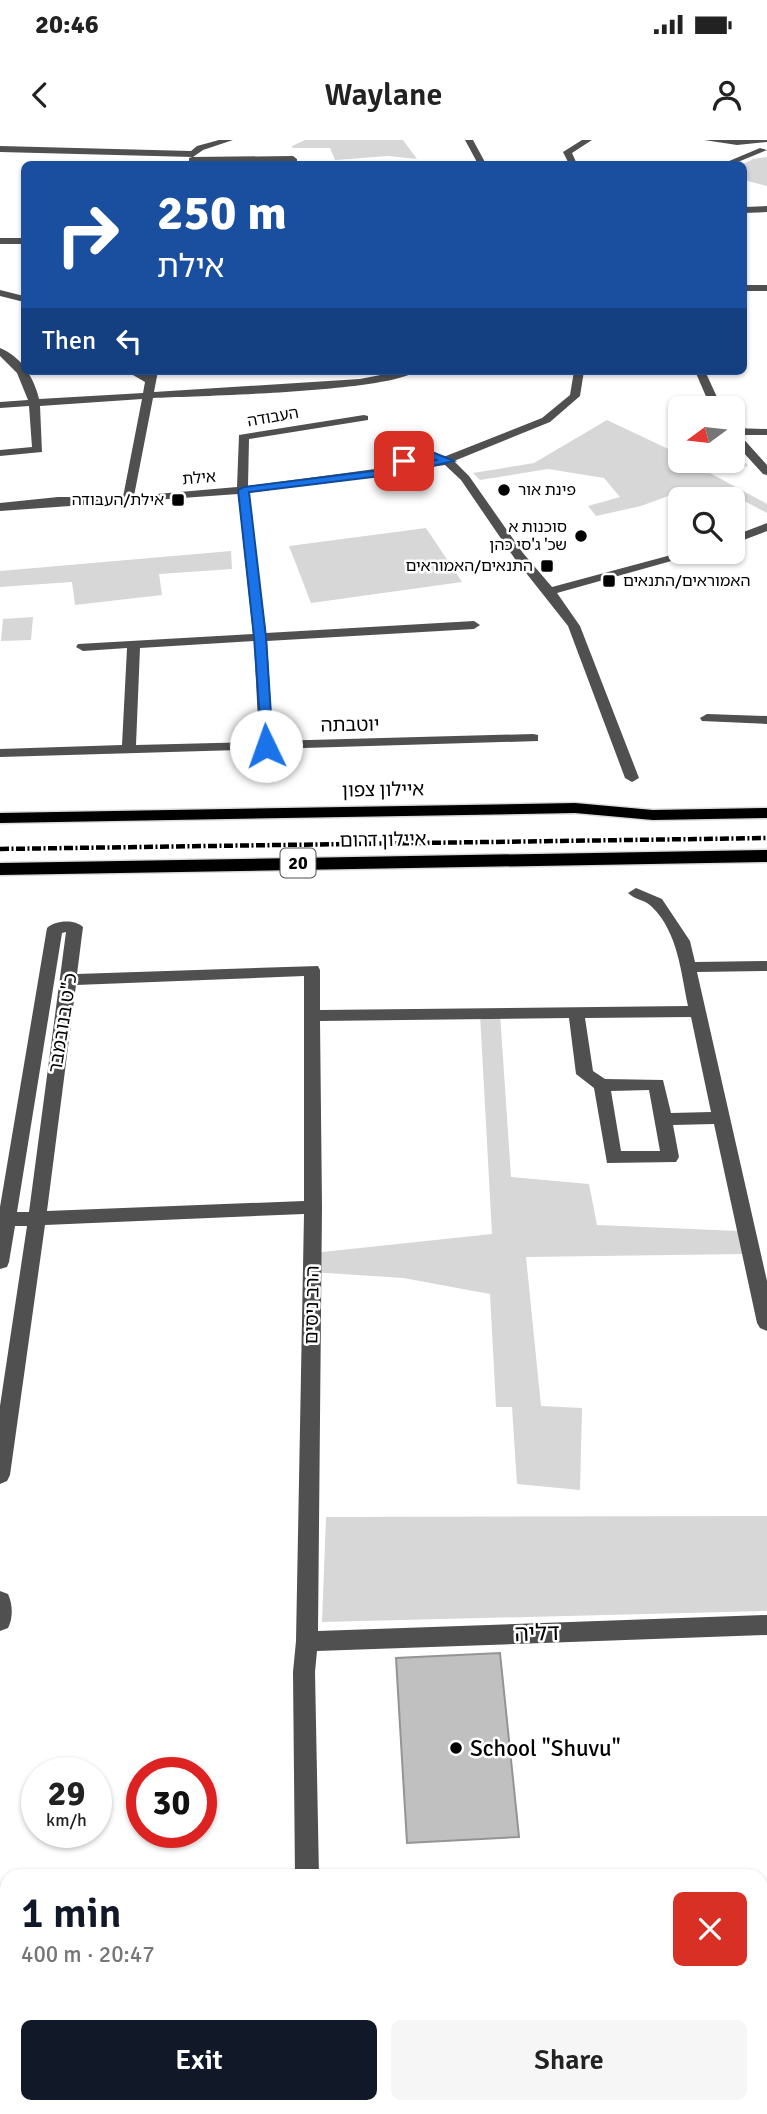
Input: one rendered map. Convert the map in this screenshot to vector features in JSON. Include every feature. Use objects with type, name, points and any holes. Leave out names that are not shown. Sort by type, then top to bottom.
[{"type":"highway","points":[[575,808],[767,802]]},
{"type":"highway","name":"איילון צפון","points":[[0,818],[575,808],[653,815],[767,813]]},
{"type":"highway","name":"איילון דרום","points":[[0,869],[767,856]]},
{"type":"street","points":[[56,151],[52,146],[64,140]]},
{"type":"street","points":[[193,140],[209,145]]},
{"type":"street","points":[[192,160],[198,149],[229,140]]},
{"type":"street","points":[[458,140],[469,161]]},
{"type":"street","points":[[469,140],[480,161]]},
{"type":"street","points":[[571,161],[566,152],[588,140]]},
{"type":"street","points":[[708,140],[752,142],[765,147]]},
{"type":"street","points":[[142,143],[164,149]]},
{"type":"street","points":[[733,161],[765,147]]},
{"type":"street","points":[[0,149],[192,160],[293,161]]},
{"type":"street","points":[[747,212],[767,211]]},
{"type":"street","points":[[0,241],[21,241]]},
{"type":"street","points":[[747,288],[767,288]]},
{"type":"street","points":[[0,293],[21,298]]},
{"type":"street","points":[[0,351],[16,361],[21,370]]},
{"type":"street","points":[[0,453],[38,450],[35,401],[24,375]]},
{"type":"street","points":[[278,388],[280,375]]},
{"type":"street","points":[[0,404],[149,393],[278,388],[372,380],[394,375]]},
{"type":"street","points":[[439,460],[546,420],[575,396],[578,375]]},
{"type":"street","points":[[703,375],[712,396]]},
{"type":"street","points":[[129,497],[152,376]]},
{"type":"street","name":"העבודה","points":[[266,746],[260,637],[243,486],[243,437],[364,418]]},
{"type":"street","points":[[746,432],[767,432]]},
{"type":"street","points":[[439,460],[487,444]]},
{"type":"street","points":[[746,447],[767,472]]},
{"type":"street","points":[[439,460],[479,498]]},
{"type":"street","points":[[439,460],[479,498],[519,556],[551,593],[574,626],[632,778]]},
{"type":"street","name":"אילת","points":[[243,486],[389,464],[439,460]]},
{"type":"street","name":"אילת","points":[[0,507],[243,486],[411,468],[439,460]]},
{"type":"street","points":[[411,468],[433,470],[457,479]]},
{"type":"street","points":[[745,535],[767,527]]},
{"type":"street","points":[[551,593],[668,561]]},
{"type":"street","points":[[83,647],[474,625]]},
{"type":"street","points":[[130,751],[134,644]]},
{"type":"street","points":[[707,718],[767,720]]},
{"type":"street","name":"יוטבתה","points":[[0,753],[533,738]]},
{"type":"street","points":[[636,892],[657,902],[682,941],[722,1118],[759,1241],[767,1323]]},
{"type":"street","name":"כ\"ט בנובמבר","points":[[0,1262],[3,1220],[55,928],[75,927],[70,980],[0,1475]]},
{"type":"street","points":[[689,967],[767,966]]},
{"type":"street","name":"הרב ניסים","points":[[70,980],[312,970],[313,1207],[307,1641],[304,1672],[307,1869]]},
{"type":"street","points":[[312,1016],[697,1011]]},
{"type":"street","points":[[576,1012],[584,1074],[602,1085],[657,1084],[670,1157],[613,1158],[602,1085]]},
{"type":"street","points":[[663,1119],[722,1118]]},
{"type":"street","points":[[3,1220],[313,1207]]},
{"type":"street","points":[[0,1601],[0,1620]]},
{"type":"street","name":"דליה","points":[[307,1641],[767,1625]]},
{"type":"shaded area","points":[[305,140],[403,140],[417,159],[388,156],[335,160],[330,148],[292,148]]},
{"type":"shaded area","points":[[767,157],[767,186],[747,181],[747,162]]},
{"type":"shaded area","points":[[607,420],[668,449],[668,473],[710,473],[736,487],[668,487],[668,496],[641,506],[596,516],[588,506],[620,497],[604,478],[548,469],[480,480],[473,473],[534,463]]},
{"type":"shaded area","points":[[745,492],[767,504],[767,513],[745,501]]},
{"type":"shaded area","points":[[426,528],[462,582],[311,603],[289,546]]},
{"type":"shaded area","points":[[231,551],[232,569],[159,574],[162,595],[75,605],[72,582],[0,587],[0,571]]},
{"type":"shaded area","points":[[33,617],[31,640],[1,641],[3,619]]},
{"type":"shaded area","points":[[500,1013],[511,1177],[589,1184],[597,1225],[739,1231],[744,1254],[526,1257],[541,1406],[582,1408],[580,1490],[517,1484],[512,1407],[496,1407],[490,1294],[403,1278],[312,1272],[313,1253],[492,1234],[480,1014]]},
{"type":"shaded area","points":[[767,1516],[767,1611],[322,1622],[326,1517]]},
{"type":"building","name":"School \"Shuvu\"","points":[[500,1653],[519,1837],[407,1843],[396,1658]]},
{"type":"railway","points":[[0,849],[767,838]]},
{"type":"place","name":"פינת אור","points":[[504,490]]},
{"type":"place","name":"אילת/העבודה","points":[[178,500]]},
{"type":"place","name":"סוכנות א שכ' ג'סי כהן","points":[[581,536]]},
{"type":"place","name":"התנאים/האמוראים","points":[[547,566]]},
{"type":"place","name":"האמוראים/התנאים","points":[[609,581]]},
{"type":"place","name":"School \"Shuvu\"","points":[[456,1748]]},
{"type":"route","points":[[266,746],[260,637],[244,490],[397,471],[449,461],[432,455],[404,461]]}]
